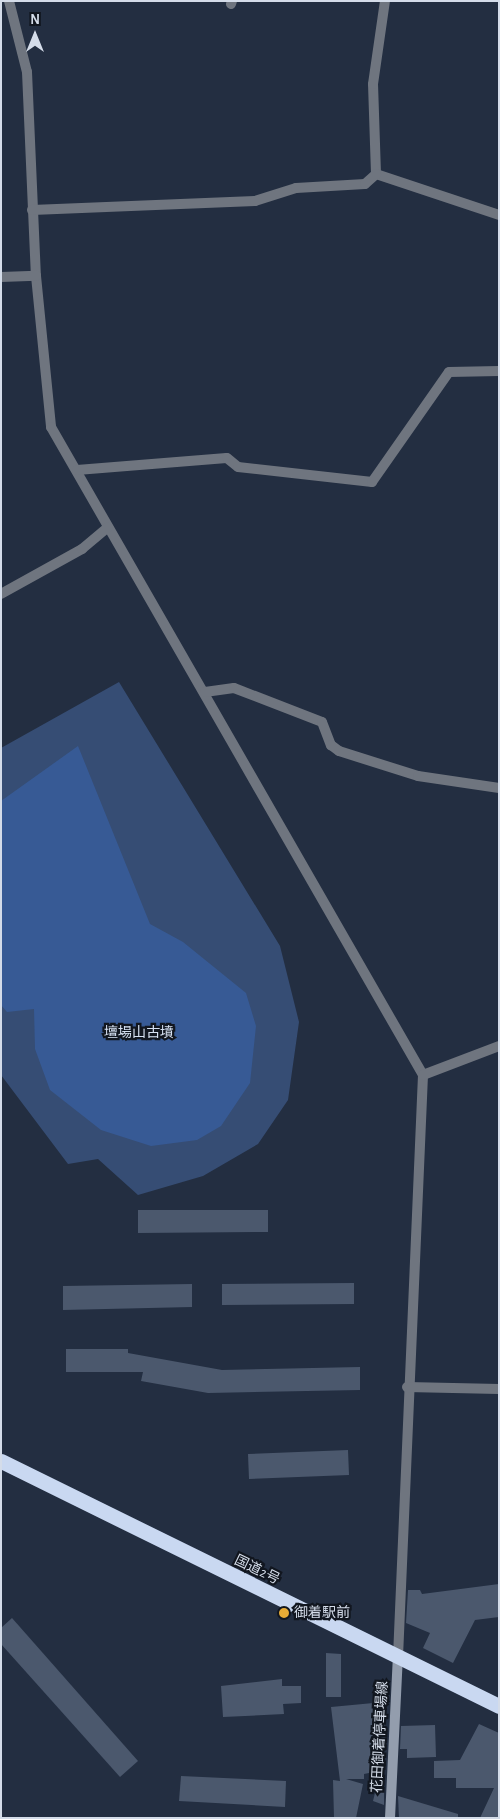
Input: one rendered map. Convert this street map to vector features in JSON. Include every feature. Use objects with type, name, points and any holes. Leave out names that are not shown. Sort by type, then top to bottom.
[{"type":"highway","name":"国道2号","points":[[1,1462],[499,1706]]},
{"type":"main road","name":"花田御着停車場線","points":[[390,1818],[398,1657]]},
{"type":"street","points":[[9,1],[26,72],[36,276],[52,426],[107,528],[204,692],[423,1075],[407,1387],[398,1657]]},
{"type":"street","points":[[32,210],[256,201],[296,188],[365,184],[376,174],[373,84],[384,1]]},
{"type":"street","points":[[376,174],[499,215]]},
{"type":"street","points":[[1,277],[36,276]]},
{"type":"street","points":[[77,470],[227,458],[238,467],[372,482],[448,372],[499,372]]},
{"type":"street","points":[[1,594],[82,550],[107,528]]},
{"type":"street","points":[[204,692],[234,688],[322,722],[331,745],[339,751],[418,776],[499,788]]},
{"type":"street","points":[[423,1075],[499,1046]]},
{"type":"street","points":[[407,1387],[499,1389]]},
{"type":"green space","points":[[119,682],[280,946],[299,1022],[288,1100],[258,1144],[203,1176],[138,1195],[98,1159],[68,1164],[1,1075],[1,748]]},
{"type":"green space","name":"壇場山古墳","points":[[78,746],[150,924],[183,942],[246,993],[256,1026],[250,1083],[221,1126],[197,1140],[151,1146],[101,1130],[50,1090],[35,1049],[34,1009],[7,1012],[1,1005],[1,801]]},
{"type":"building","points":[[138,1210],[268,1210],[268,1232],[138,1233]]},
{"type":"building","points":[[354,1283],[354,1304],[222,1305],[222,1284]]},
{"type":"building","points":[[192,1284],[192,1307],[63,1310],[63,1286]]},
{"type":"building","points":[[66,1349],[128,1349],[128,1353],[222,1370],[360,1367],[360,1390],[208,1393],[141,1381],[143,1372],[66,1372]]},
{"type":"building","points":[[348,1450],[349,1475],[249,1479],[248,1454]]},
{"type":"building","points":[[499,1584],[499,1617],[475,1620],[453,1663],[423,1648],[430,1633],[406,1623],[408,1590],[420,1590],[422,1594]]},
{"type":"building","points":[[12,1618],[138,1761],[120,1777],[1,1644],[1,1628]]},
{"type":"building","points":[[326,1653],[341,1654],[341,1697],[326,1697]]},
{"type":"building","points":[[282,1679],[282,1686],[301,1686],[301,1703],[283,1704],[284,1714],[223,1717],[221,1686]]},
{"type":"building","points":[[384,1702],[386,1750],[375,1751],[374,1772],[364,1774],[364,1779],[346,1779],[363,1784],[356,1818],[334,1818],[333,1780],[340,1781],[331,1707]]},
{"type":"building","points":[[479,1724],[499,1733],[499,1818],[480,1818],[494,1788],[456,1788],[456,1778],[434,1778],[434,1761],[460,1760]]},
{"type":"building","points":[[435,1725],[436,1757],[407,1758],[407,1749],[400,1749],[401,1726]]},
{"type":"building","points":[[181,1776],[286,1781],[285,1807],[179,1801]]},
{"type":"building","points":[[376,1789],[384,1792],[384,1805],[373,1801]]},
{"type":"building","points":[[398,1796],[458,1814],[458,1818],[399,1818]]},
{"type":"place","name":"御着駅前","points":[[284,1613]]}]
